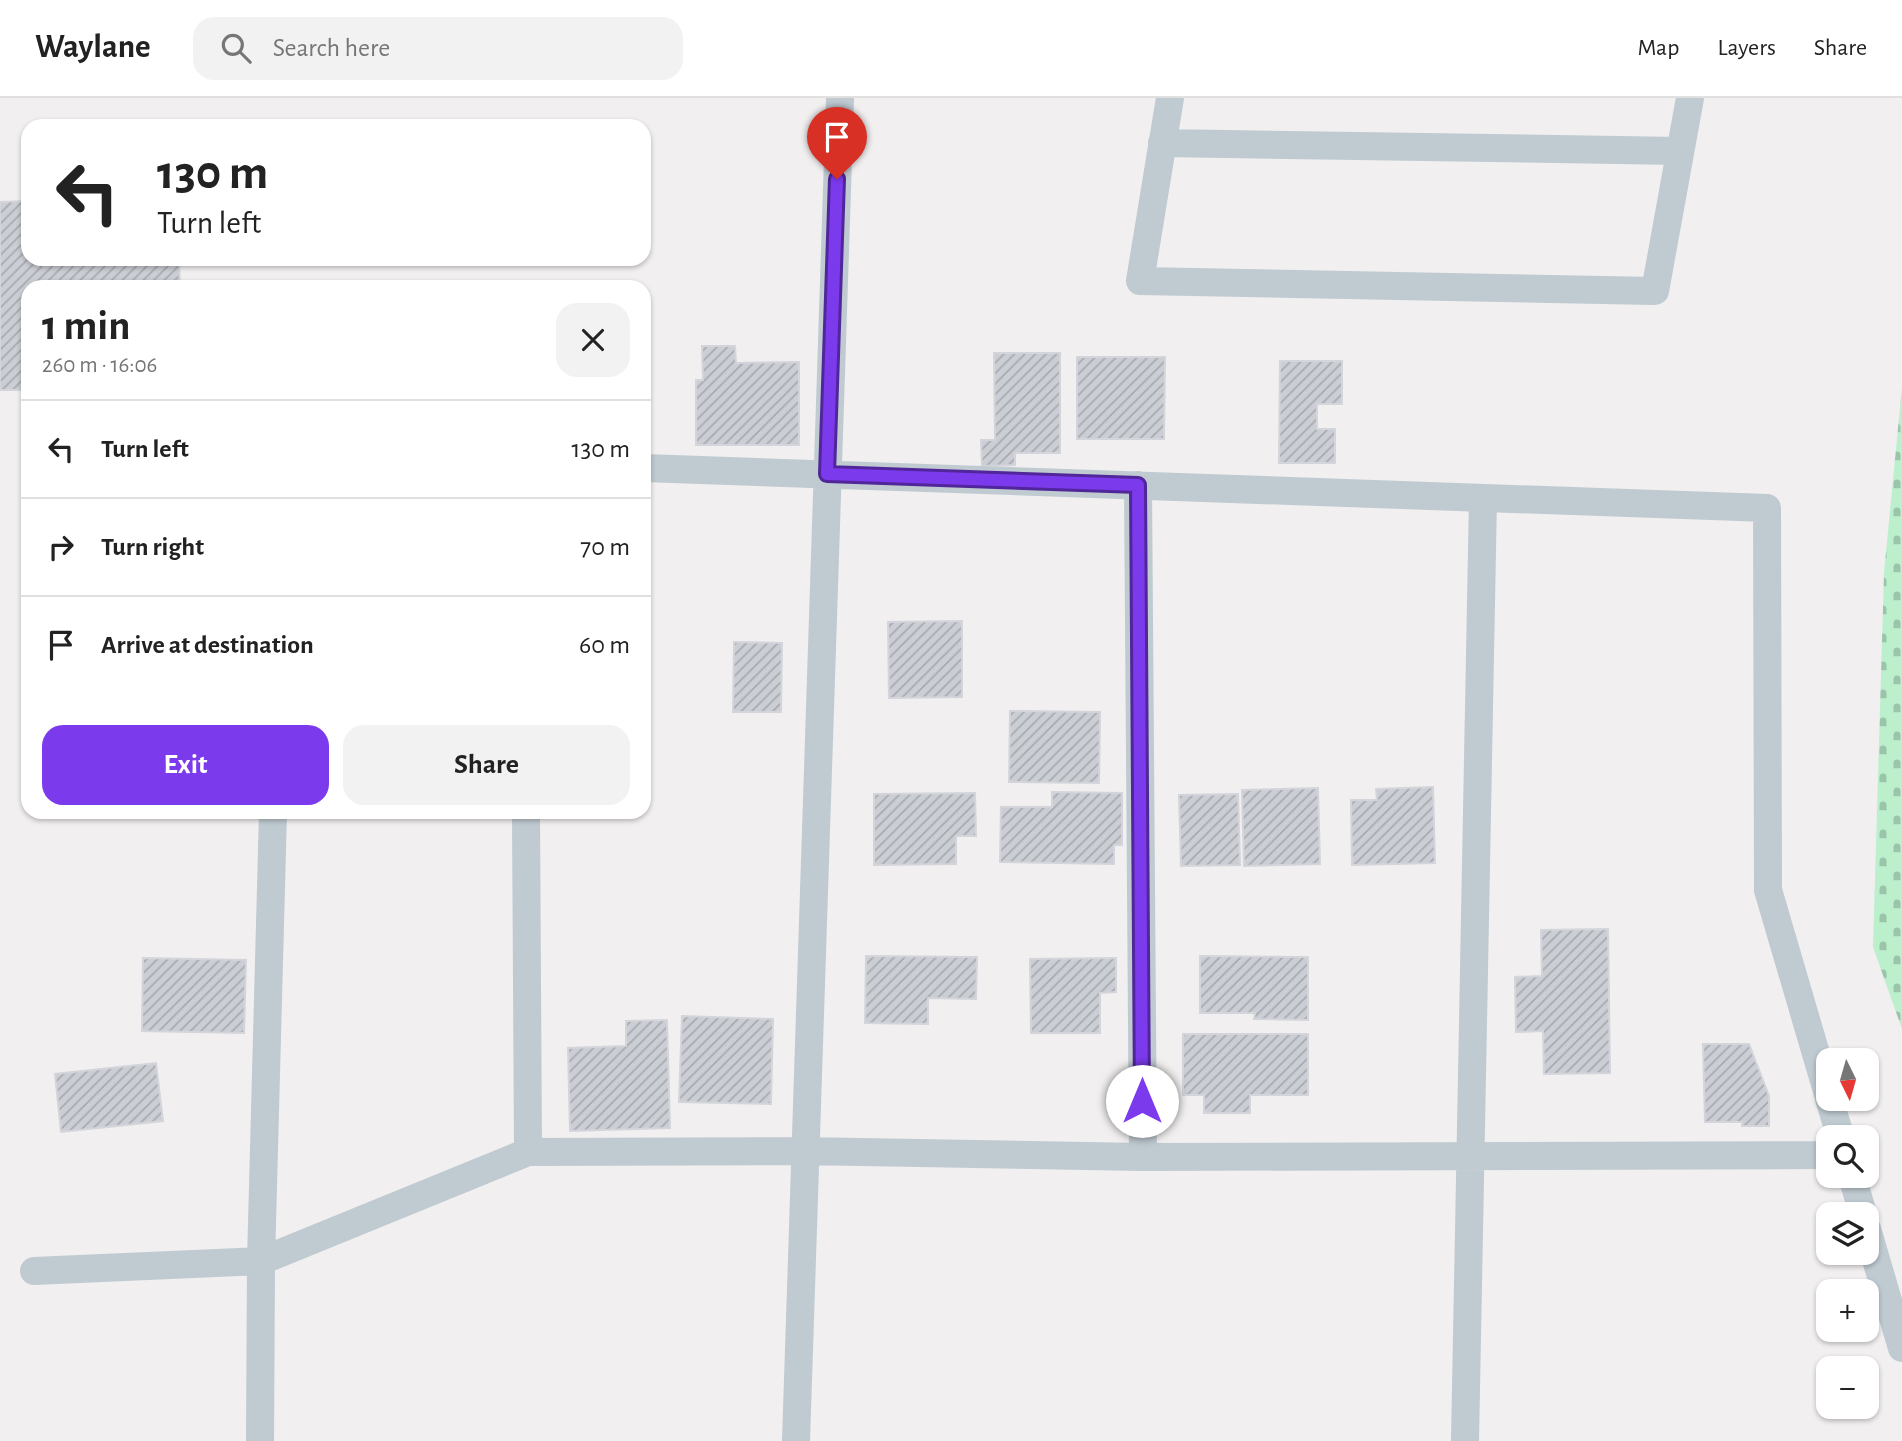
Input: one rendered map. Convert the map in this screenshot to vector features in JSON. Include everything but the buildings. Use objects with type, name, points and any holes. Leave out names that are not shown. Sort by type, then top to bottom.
[{"type":"street","points":[[796,1441],[840,98]]},
{"type":"street","points":[[1170,98],[1140,281],[1655,291],[1690,98]]},
{"type":"street","points":[[1163,143],[1680,151]]},
{"type":"street","points":[[651,468],[1768,508],[1768,890],[1816,1054]]},
{"type":"street","points":[[1138,485],[1143,1157]]},
{"type":"street","points":[[1465,1441],[1483,498]]},
{"type":"street","points":[[260,1441],[261,1261],[273,819]]},
{"type":"street","points":[[526,819],[528,1152]]},
{"type":"street","points":[[34,1271],[261,1261],[528,1152],[804,1151],[1143,1157],[1816,1155]]},
{"type":"street","points":[[1878,1265],[1902,1348]]},
{"type":"green space","points":[[1902,387],[1902,1029],[1873,947],[1884,573]]},
{"type":"route","points":[[837,179],[827,474],[1138,485],[1142,1101]]}]
